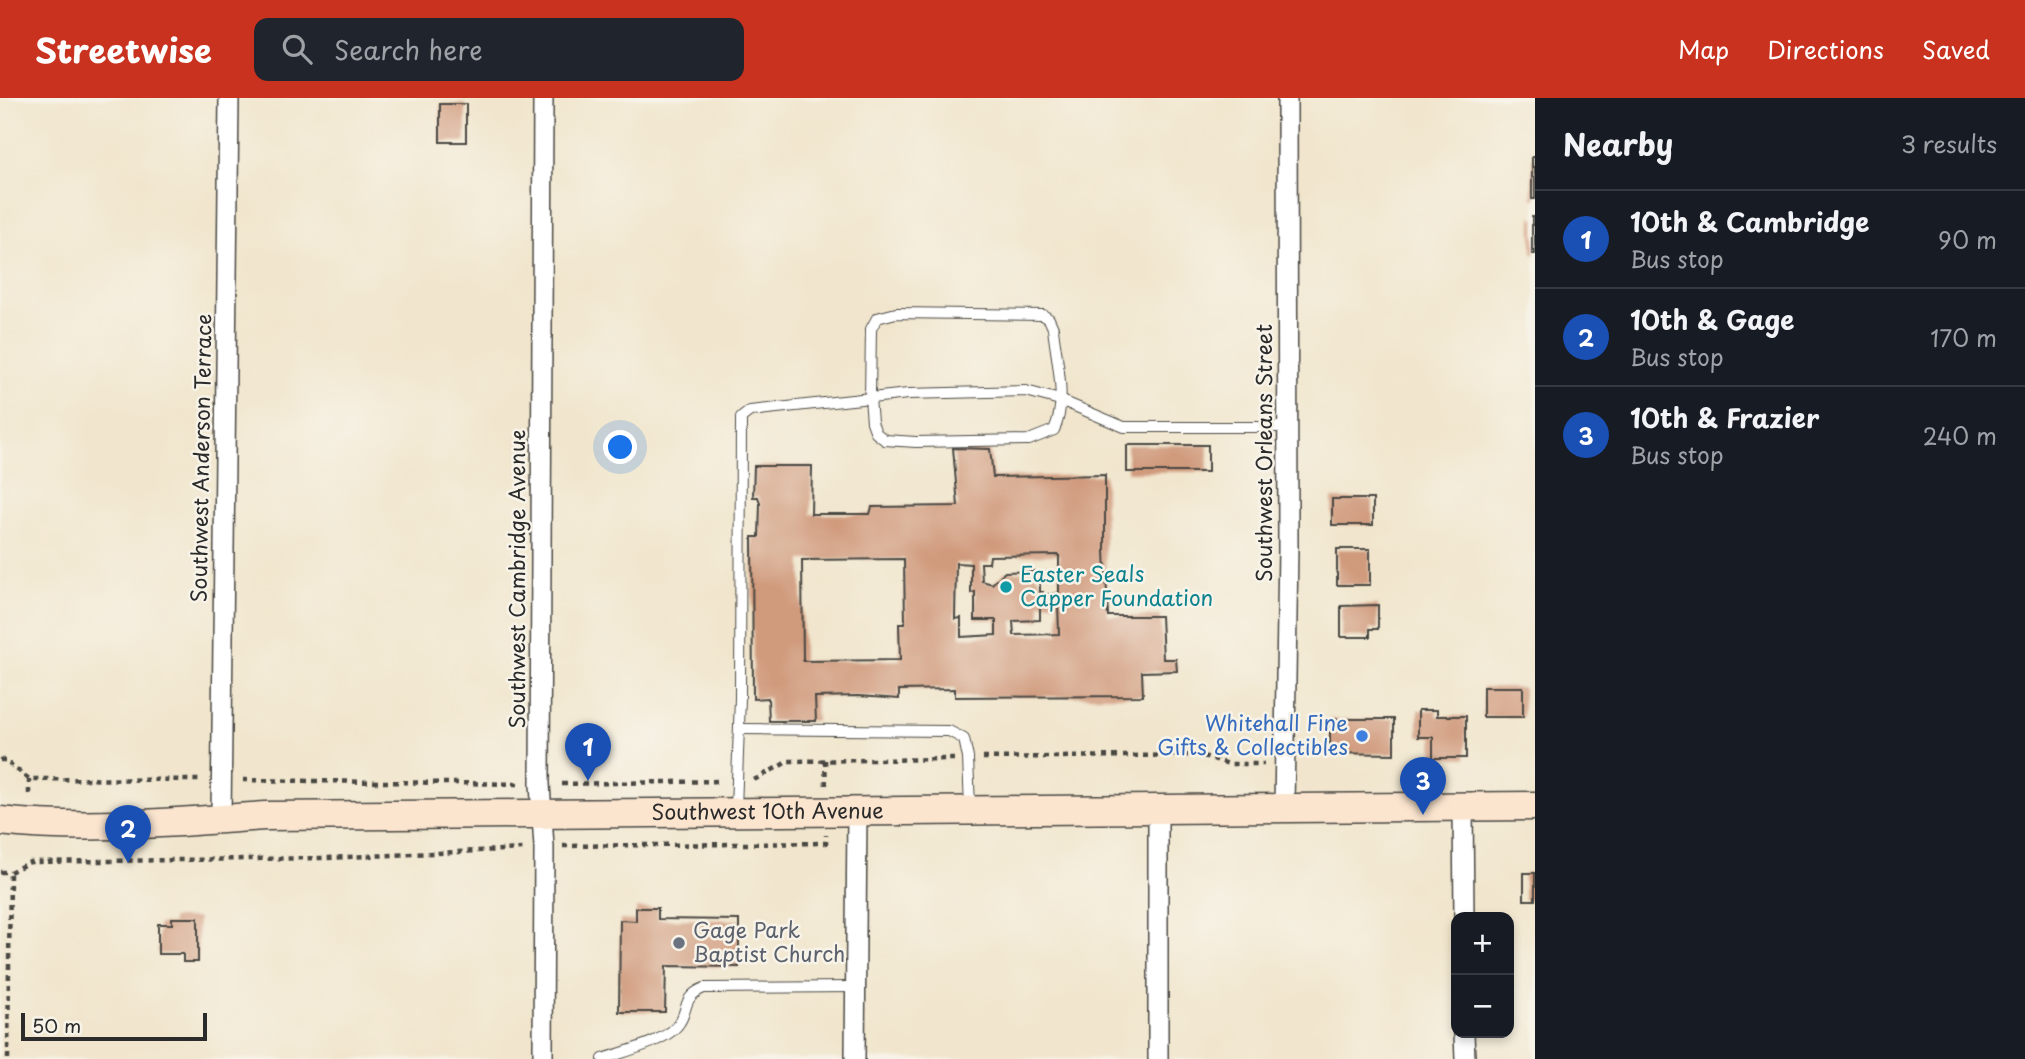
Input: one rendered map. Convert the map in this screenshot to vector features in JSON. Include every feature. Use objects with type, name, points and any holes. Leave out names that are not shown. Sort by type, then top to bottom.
[{"type":"main road","name":"Southwest 10th Avenue","points":[[0,821],[55,824],[186,822],[265,816],[1535,806]]},
{"type":"street","name":"Southwest Anderson Terrace","points":[[222,819],[229,98]]},
{"type":"street","name":"Southwest Cambridge Avenue","points":[[542,98],[540,784],[544,847],[543,1059]]},
{"type":"street","name":"Southwest Orleans Street","points":[[1284,808],[1288,427],[1287,98]]},
{"type":"street","points":[[1463,806],[1464,912]]},
{"type":"street","points":[[1158,808],[1158,1059]]},
{"type":"street","points":[[855,1059],[857,813]]},
{"type":"street","points":[[1464,1038],[1465,1059]]},
{"type":"lane","points":[[896,313],[1043,315],[1049,319],[1053,328],[1060,418],[1054,430],[1029,440],[885,440],[876,433],[872,422],[870,398],[871,329],[877,318],[896,313]]},
{"type":"lane","points":[[736,813],[741,418],[750,411],[908,394],[1026,391],[1060,400],[1124,426],[1288,427]]},
{"type":"lane","points":[[739,729],[949,731],[964,739],[968,758],[970,811]]},
{"type":"lane","points":[[603,1059],[667,1035],[679,1025],[688,999],[704,988],[855,987]]},
{"type":"path","points":[[0,760],[5,760],[29,779],[540,784],[756,780],[789,761],[1200,755],[1229,764],[1285,764]]},
{"type":"path","points":[[0,872],[10,872],[30,862],[324,858],[544,847],[826,843],[825,761]]},
{"type":"path","points":[[8,1059],[10,872]]},
{"type":"building","points":[[440,104],[466,104],[466,142],[440,142]]},
{"type":"building","points":[[1532,157],[1535,157],[1535,199],[1532,199]]},
{"type":"building","points":[[1532,217],[1535,217],[1535,254],[1532,254]]},
{"type":"building","points":[[1127,445],[1208,445],[1208,472],[1127,472]]},
{"type":"building","name":"Easter Seals Capper Foundation","points":[[953,448],[990,449],[993,477],[1105,475],[1108,616],[1161,616],[1163,659],[1176,659],[1177,671],[1142,672],[1143,696],[955,697],[955,689],[899,690],[899,699],[815,697],[816,721],[769,721],[768,698],[753,699],[752,537],[759,537],[760,503],[758,497],[753,497],[754,466],[812,466],[811,514],[870,514],[872,507],[958,506]],"holes":[[[1059,555],[1059,593],[1043,595],[1043,592],[1040,592],[1040,580],[1034,571],[1005,572],[992,584],[982,581],[981,563],[989,563],[990,556]],[[904,559],[905,624],[899,624],[900,660],[803,661],[802,560]],[[956,563],[971,564],[975,620],[996,620],[996,635],[961,637],[961,618],[955,619]],[[1040,603],[1058,603],[1059,634],[1014,635],[1013,621],[1040,620]]]},
{"type":"building","points":[[1332,499],[1373,499],[1373,525],[1332,525]]},
{"type":"building","points":[[1337,549],[1370,549],[1370,585],[1337,585]]},
{"type":"building","points":[[1378,605],[1378,629],[1370,629],[1370,637],[1341,637],[1341,606]]},
{"type":"building","points":[[1483,687],[1523,687],[1523,717],[1483,717]]},
{"type":"building","points":[[1418,710],[1437,710],[1437,716],[1466,716],[1466,758],[1433,758],[1433,737],[1418,737]]},
{"type":"building","name":"Whitehall Fine Gifts & Collectibles","points":[[1330,719],[1394,719],[1394,754],[1330,753]]},
{"type":"building","points":[[1524,873],[1535,873],[1535,900],[1524,900]]},
{"type":"building","name":"Gage Park Baptist Church","points":[[636,908],[658,908],[658,919],[739,920],[739,967],[666,966],[665,1012],[619,1012],[620,920],[636,921]]},
{"type":"building","points":[[172,918],[198,918],[198,962],[183,962],[183,954],[158,954],[158,924],[172,924]]},
{"type":"place","name":"Easter Seals Capper Foundation","points":[[1006,587]]},
{"type":"place","name":"Whitehall Fine Gifts & Collectibles","points":[[1362,736]]},
{"type":"place","name":"10th & Cambridge","points":[[588,781]]},
{"type":"place","name":"10th & Frazier","points":[[1423,815]]},
{"type":"place","name":"10th & Gage","points":[[128,863]]},
{"type":"place","name":"Gage Park Baptist Church","points":[[679,943]]}]
